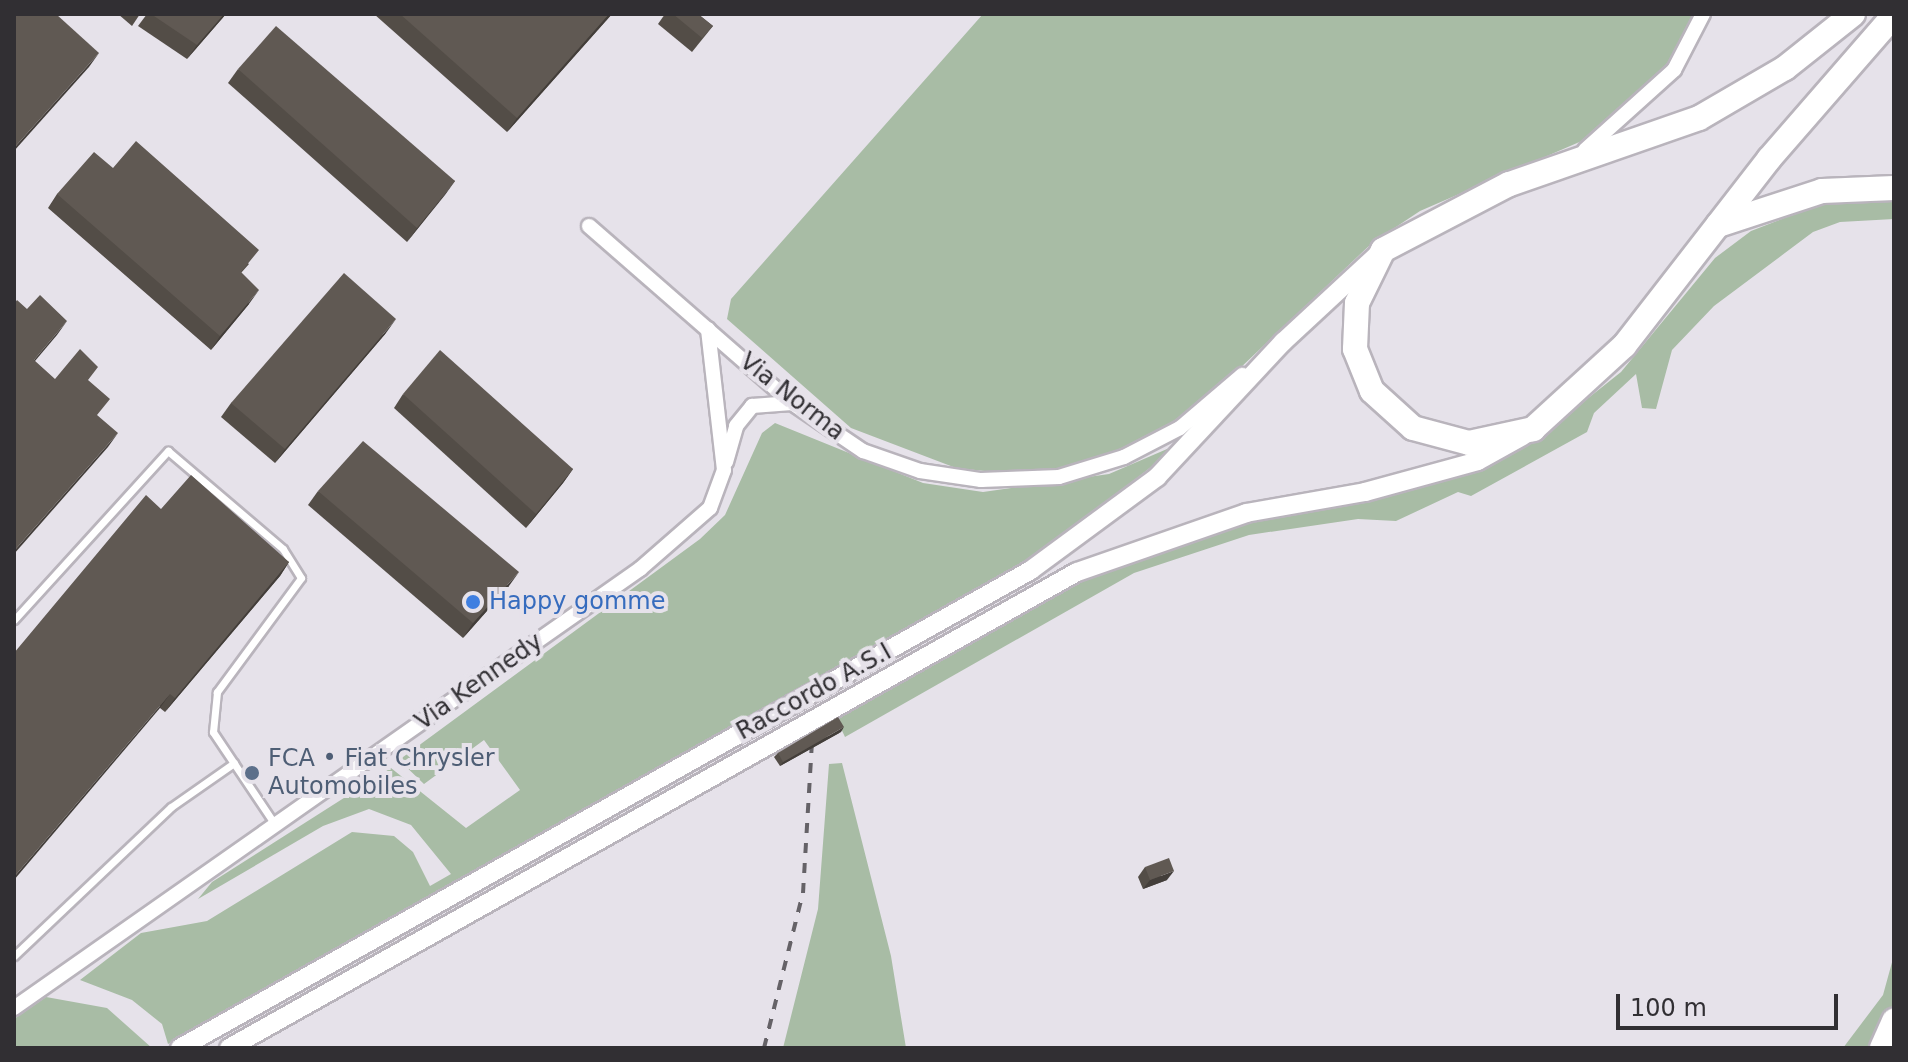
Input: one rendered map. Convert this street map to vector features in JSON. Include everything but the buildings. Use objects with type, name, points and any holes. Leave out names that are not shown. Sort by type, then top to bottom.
[{"type":"main road","points":[[1853,14],[1785,68],[1699,118],[1509,184],[1383,250],[1357,303],[1355,349],[1372,391],[1413,428],[1469,443],[1533,429],[1624,346],[1718,225],[1894,15]]},
{"type":"main road","points":[[1718,225],[1822,191],[1894,188]]},
{"type":"main road","points":[[1882,1048],[1894,1021]]},
{"type":"street","points":[[1509,184],[1619,127],[1674,70],[1703,14]]},
{"type":"street","name":"Via Norma","points":[[589,226],[792,403],[863,451],[920,471],[981,480],[1059,477],[1124,457],[1180,428],[1283,342]]},
{"type":"street","name":"Raccordo A.S.I","points":[[180,1048],[1031,570],[1157,477],[1283,342],[1383,250]]},
{"type":"street","name":"Via Kennedy","points":[[14,1008],[640,569],[710,508],[724,470],[708,329]]},
{"type":"street","points":[[724,470],[736,426],[752,406],[792,403]]},
{"type":"street","name":"Raccordo A.S.I","points":[[229,1048],[1077,572],[1246,513],[1365,492],[1478,461],[1533,429]]},
{"type":"lane","points":[[14,620],[163,448],[283,549],[301,578],[217,692],[213,732],[274,823]]},
{"type":"lane","points":[[14,956],[171,807],[234,763]]},
{"type":"green space","points":[[983,14],[1698,14],[1670,69],[1614,127],[1420,211],[1372,243],[1197,409],[1156,436],[1069,467],[1004,473],[956,468],[851,428],[727,319],[731,299]]},
{"type":"green space","points":[[1894,191],[1894,219],[1840,222],[1813,232],[1714,306],[1672,350],[1656,409],[1642,408],[1636,374],[1594,413],[1587,432],[1471,496],[1458,492],[1396,521],[1358,519],[1249,535],[1134,573],[845,737],[836,718],[1078,580],[1228,523],[1395,494],[1479,469],[1538,438],[1621,372],[1715,258],[1751,231],[1838,197]]},
{"type":"green space","points":[[775,423],[923,483],[983,492],[1109,474],[1181,443],[1038,557],[168,1044],[162,1024],[132,1000],[80,980],[141,933],[207,921],[352,832],[394,836],[413,852],[430,886],[451,874],[411,825],[369,809],[323,826],[198,899],[212,882],[391,768],[466,828],[520,790],[484,740],[424,784],[399,760],[700,539],[725,515],[762,433]]},
{"type":"green space","points":[[842,763],[891,956],[906,1048],[783,1048],[818,909],[829,764]]},
{"type":"green space","points":[[1894,955],[1894,1004],[1878,1048],[1843,1048],[1883,995]]},
{"type":"green space","points":[[46,997],[107,1008],[152,1048],[14,1048],[14,1019]]},
{"type":"railway","points":[[764,1048],[803,893],[812,743]]},
{"type":"place","name":"Happy gomme","points":[[473,602]]},
{"type":"place","name":"FCA • Fiat Chrysler Automobiles","points":[[252,773]]}]
